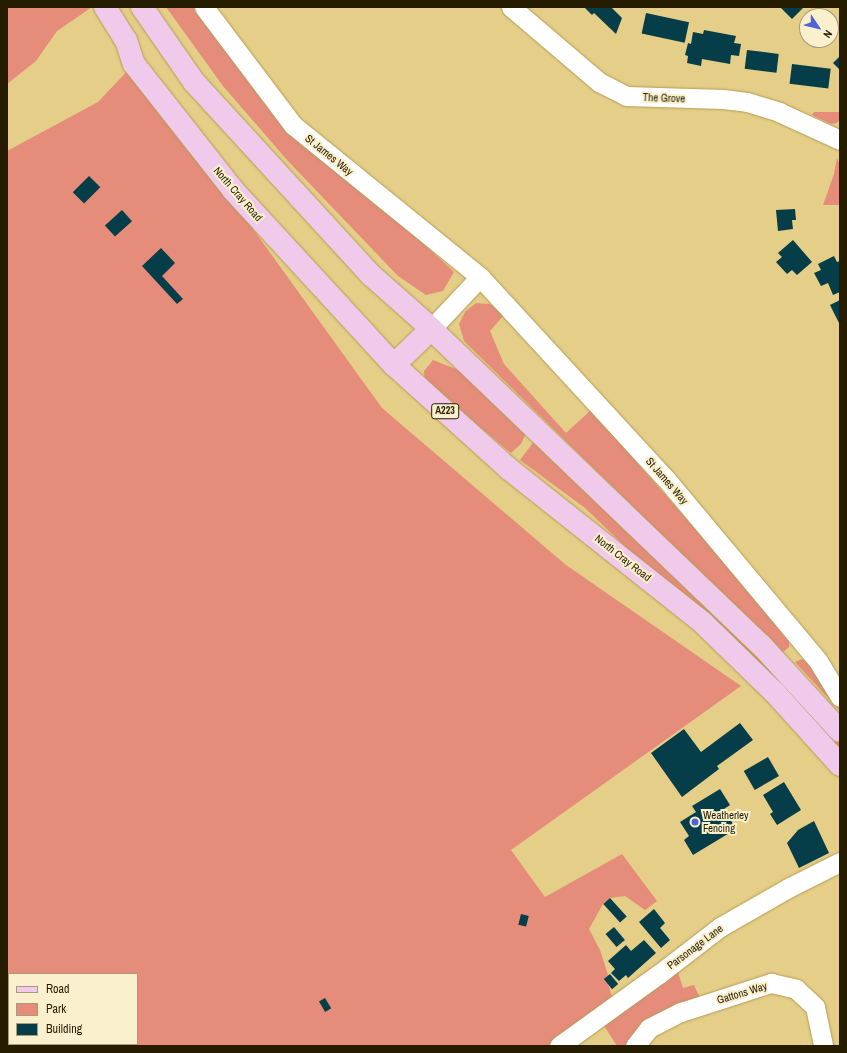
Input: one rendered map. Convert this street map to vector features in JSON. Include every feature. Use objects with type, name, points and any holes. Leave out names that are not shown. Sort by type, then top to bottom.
[{"type":"main road","name":"North Cray Road","points":[[105,7],[126,40],[134,64],[233,190],[394,365],[509,469],[702,622],[775,693],[840,765]]},
{"type":"main road","points":[[142,7],[194,82],[371,275],[431,329],[762,646],[840,731]]},
{"type":"main road","points":[[394,365],[431,329]]},
{"type":"street","name":"St James Way","points":[[204,7],[293,125],[480,277],[666,479],[818,661],[840,697]]},
{"type":"street","name":"The Grove","points":[[515,8],[599,82],[626,96],[724,99],[747,102],[779,112],[840,140]]},
{"type":"street","points":[[431,329],[480,277]]},
{"type":"street","name":"Parsonage Lane","points":[[559,1046],[659,974],[720,927],[788,888],[840,862]]},
{"type":"street","name":"Gattons Way","points":[[635,1046],[649,1028],[681,1012],[771,983],[796,989],[815,1007],[823,1046]]},
{"type":"green space","points":[[8,7],[92,7],[57,31],[36,61],[7,84]]},
{"type":"green space","points":[[166,7],[195,7],[285,130],[398,220],[454,272],[443,291],[426,295],[398,276],[287,160],[223,86]]},
{"type":"green space","points":[[134,64],[382,408],[566,565],[741,686],[511,850],[545,897],[622,854],[657,901],[645,910],[625,896],[610,898],[603,904],[589,929],[600,950],[608,975],[604,979],[608,984],[614,1003],[553,1046],[23,1045],[138,1045],[138,973],[8,973],[8,1022],[7,1021],[7,151],[98,102]]},
{"type":"green space","points":[[814,112],[840,112],[840,119],[837,123],[831,124],[812,115]]},
{"type":"green space","points":[[837,158],[840,165],[840,205],[823,205],[834,174]]},
{"type":"green space","points":[[476,303],[490,304],[504,315],[490,331],[504,364],[566,433],[591,410],[789,636],[789,647],[782,653],[464,341],[459,324],[465,312]]},
{"type":"green space","points":[[433,360],[461,371],[526,433],[521,444],[511,453],[425,381],[424,371]]},
{"type":"green space","points":[[535,440],[785,681],[840,742],[840,753],[585,508],[520,460]]},
{"type":"green space","points":[[802,659],[812,665],[840,711],[795,662]]},
{"type":"green space","points":[[677,969],[683,988],[694,985],[702,1002],[627,1046],[617,1046],[603,1024]]},
{"type":"building","points":[[584,7],[611,7],[622,18],[616,34],[594,13],[592,15]]},
{"type":"building","points":[[780,7],[804,7],[799,8],[799,12],[792,19]]},
{"type":"building","points":[[646,13],[689,22],[685,43],[642,34]]},
{"type":"building","points":[[704,30],[736,36],[734,43],[741,44],[739,56],[731,55],[730,64],[702,59],[701,66],[687,63],[688,56],[685,55],[688,43],[691,44],[693,32],[703,34]]},
{"type":"building","points":[[747,50],[779,54],[776,73],[745,69]]},
{"type":"building","points":[[840,56],[840,70],[833,63]]},
{"type":"building","points":[[792,64],[831,69],[828,89],[790,84]]},
{"type":"building","points":[[89,176],[100,187],[84,204],[73,192]]},
{"type":"building","points":[[795,209],[796,220],[792,220],[793,229],[778,231],[776,210]]},
{"type":"building","points":[[122,210],[132,221],[115,237],[105,225]]},
{"type":"building","points":[[793,240],[812,262],[797,275],[792,270],[787,274],[776,262],[782,257],[778,253]]},
{"type":"building","points":[[161,248],[175,263],[162,276],[183,299],[177,304],[142,266]]},
{"type":"building","points":[[834,256],[837,262],[840,261],[840,292],[833,295],[828,283],[821,286],[814,273],[821,270],[818,264]]},
{"type":"building","points":[[840,300],[840,325],[830,305]]},
{"type":"building","points":[[740,723],[753,740],[717,766],[719,769],[682,797],[651,753],[684,729],[701,752]]},
{"type":"building","name":"Weatherley Fencing","points":[[768,757],[779,776],[755,790],[744,771]]},
{"type":"building","points":[[784,782],[801,810],[777,825],[770,814],[773,812],[763,795]]},
{"type":"building","points":[[720,789],[730,805],[724,809],[736,829],[693,855],[684,840],[689,836],[680,822],[696,812],[692,806]]},
{"type":"building","points":[[814,821],[829,853],[799,868],[787,843],[798,830]]},
{"type":"building","points":[[610,898],[627,917],[620,923],[603,904]]},
{"type":"building","points":[[654,909],[665,923],[660,928],[670,940],[661,948],[639,922]]},
{"type":"building","points":[[521,914],[529,916],[526,927],[518,925]]},
{"type":"building","points":[[614,927],[625,940],[617,947],[606,934]]},
{"type":"building","points":[[644,940],[656,953],[628,978],[626,975],[619,981],[611,973],[615,969],[608,961],[626,945],[631,951]]},
{"type":"building","points":[[610,974],[618,984],[612,989],[604,979]]},
{"type":"building","points":[[325,998],[331,1008],[325,1012],[319,1002]]},
{"type":"place","name":"Weatherley Fencing","points":[[695,822]]}]
